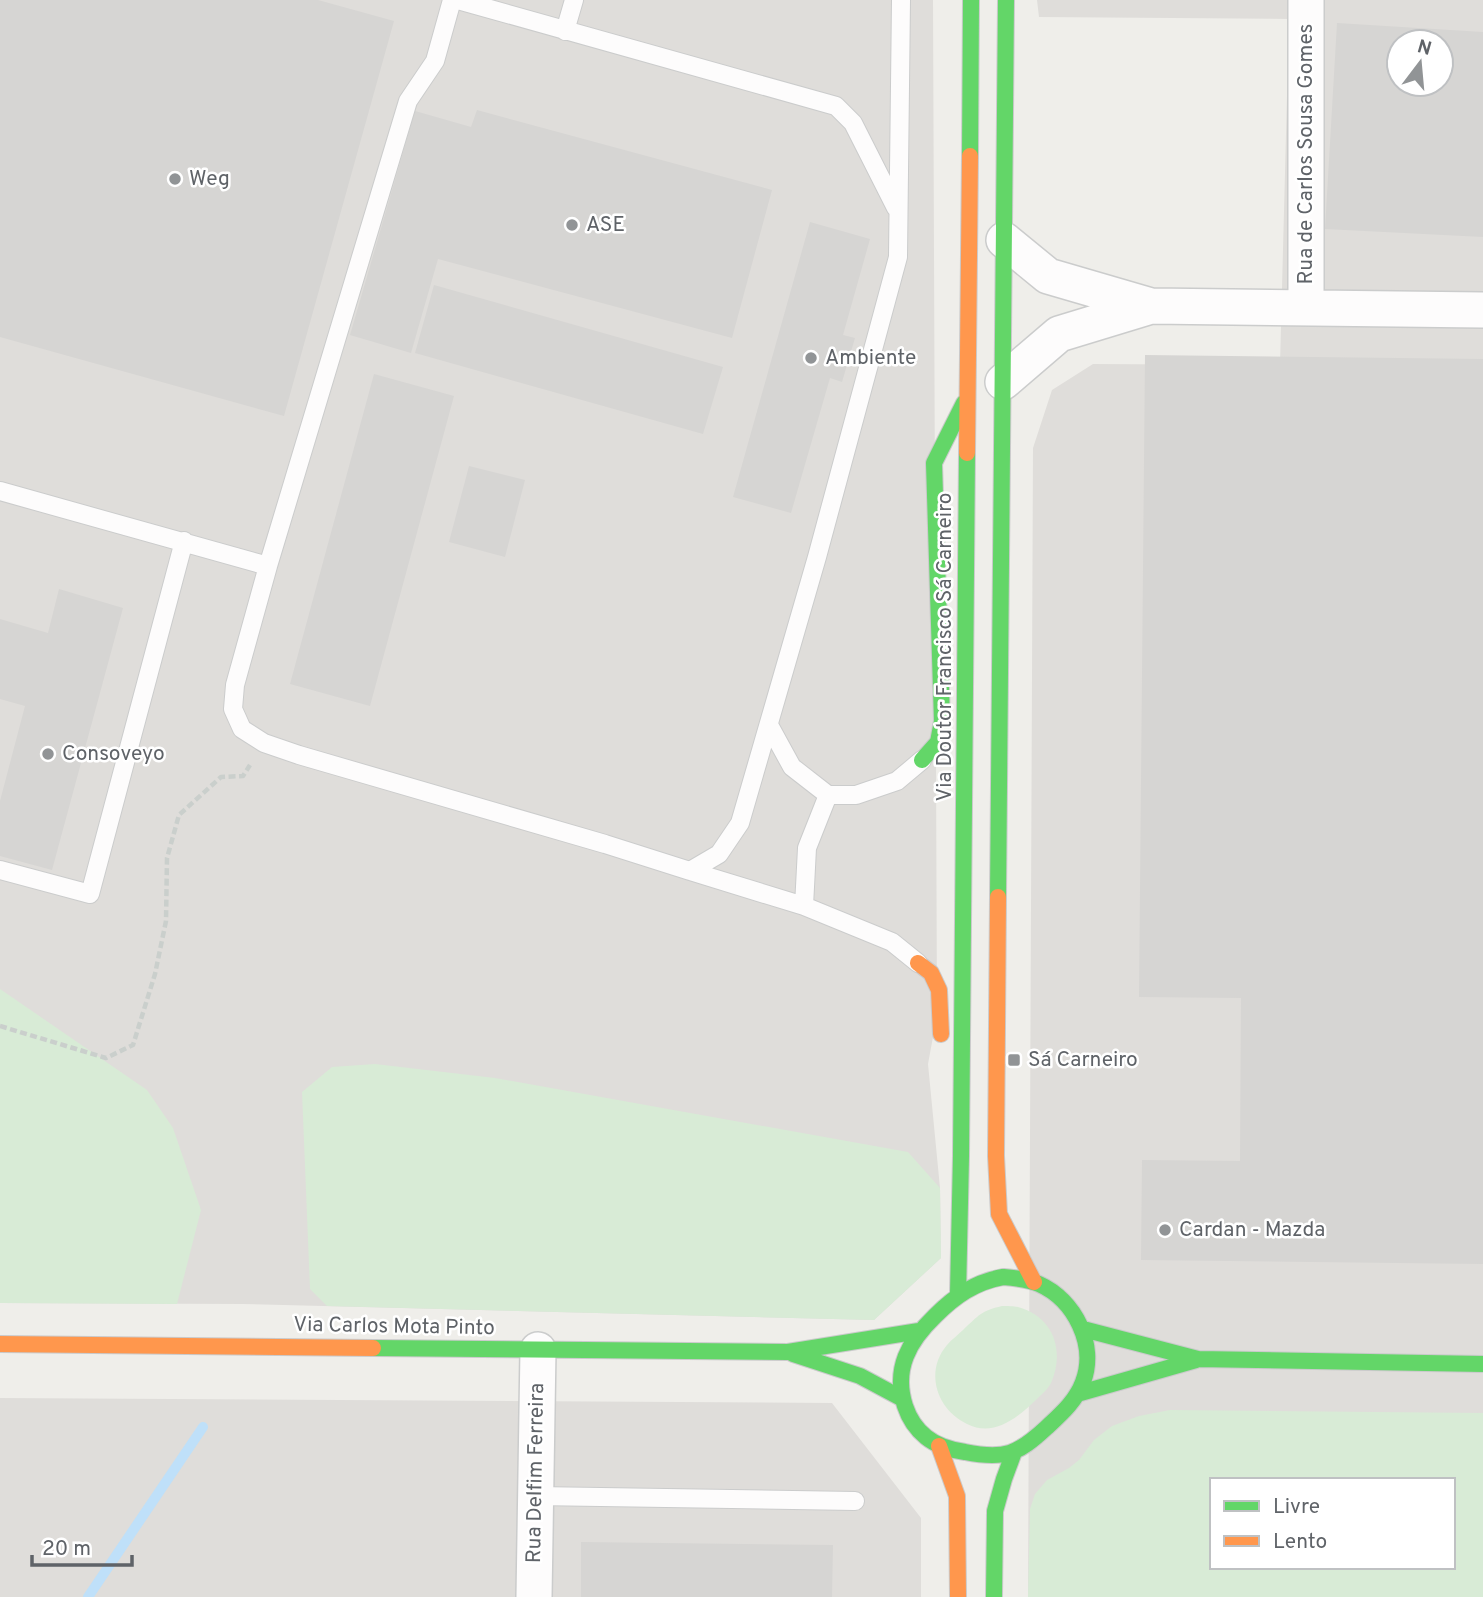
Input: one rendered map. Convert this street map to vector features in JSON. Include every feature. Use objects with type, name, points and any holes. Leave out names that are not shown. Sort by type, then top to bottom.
[{"type":"main road","name":"Via Doutor Francisco Sá Carneiro","points":[[958,1294],[971,0]]},
{"type":"main road","points":[[1006,0],[996,1156],[999,1214],[1034,1282]]},
{"type":"main road","points":[[922,760],[938,742],[943,721],[934,463],[968,394]]},
{"type":"main road","points":[[918,963],[932,973],[939,990],[940,1049]]},
{"type":"main road","points":[[947,1102],[961,1156]]},
{"type":"main road","points":[[1003,1277],[1034,1282],[1048,1288],[1061,1299],[1083,1329],[1088,1357],[1077,1394],[1064,1411],[1033,1441],[1014,1452],[983,1456],[939,1446],[927,1439],[907,1414],[903,1399],[902,1367],[908,1349],[919,1331],[958,1294],[990,1279],[1003,1277]]},
{"type":"main road","points":[[1083,1329],[1198,1359],[1483,1364]]},
{"type":"main road","name":"Via Carlos Mota Pinto","points":[[0,1344],[788,1352],[919,1331]]},
{"type":"main road","name":"Via Carlos Mota Pinto","points":[[788,1352],[860,1376],[903,1399]]},
{"type":"main road","points":[[1077,1394],[1198,1359]]},
{"type":"main road","points":[[939,1446],[957,1496],[958,1597]]},
{"type":"main road","points":[[995,1597],[995,1511],[1014,1452]]},
{"type":"street","name":"Rua de Carlos Sousa Gomes","points":[[1306,0],[1306,307]]},
{"type":"street","points":[[1004,240],[1048,276],[1151,306],[1483,310]]},
{"type":"street","points":[[1003,382],[1059,334],[1151,306]]},
{"type":"street","name":"Rua Delfim Ferreira","points":[[534,1597],[538,1350]]},
{"type":"lane","points":[[452,0],[435,61],[408,101],[268,566],[235,685],[233,709],[242,729],[264,743],[299,755],[804,906],[892,943],[918,963]]},
{"type":"lane","points":[[458,0],[836,106],[853,123],[898,211]]},
{"type":"lane","points":[[565,31],[573,0]]},
{"type":"lane","points":[[690,871],[719,854],[740,823],[817,557],[898,257],[901,0]]},
{"type":"lane","points":[[0,491],[268,566]]},
{"type":"lane","points":[[0,870],[90,894],[184,541]]},
{"type":"lane","points":[[769,725],[792,767],[828,795],[856,795],[897,781],[922,760]]},
{"type":"lane","points":[[804,906],[807,848],[828,795]]},
{"type":"lane","points":[[536,1496],[855,1501]]},
{"type":"path","points":[[0,1026],[106,1058],[133,1045],[155,974],[166,921],[167,858],[179,815],[221,777],[243,775],[264,743]]},
{"type":"shaded area","points":[[0,0],[933,0],[937,1015],[928,1064],[940,1188],[941,1258],[874,1320],[242,1304],[0,1303]]},
{"type":"shaded area","points":[[1037,0],[1483,0],[1483,1597],[1028,1597],[1033,448],[1052,390],[1093,364],[1280,365],[1289,19],[1039,17]]},
{"type":"shaded area","points":[[0,1398],[832,1403],[921,1518],[921,1597],[0,1597]]},
{"type":"green space","points":[[0,989],[147,1090],[173,1128],[201,1210],[177,1304],[0,1303]]},
{"type":"green space","points":[[375,1064],[495,1078],[908,1152],[940,1188],[941,1258],[874,1320],[327,1306],[310,1289],[302,1092],[332,1067]]},
{"type":"green space","points":[[1002,1306],[1018,1307],[1030,1312],[1048,1327],[1056,1348],[1055,1371],[1047,1389],[1014,1418],[997,1427],[977,1428],[957,1418],[941,1400],[935,1378],[936,1367],[940,1356],[953,1339],[981,1314]]},
{"type":"green space","points":[[1170,1410],[1483,1413],[1483,1597],[1028,1597],[1030,1509],[1035,1494],[1047,1480],[1079,1460],[1094,1440],[1112,1426],[1139,1416]]},
{"type":"building","name":"Weg","points":[[0,0],[318,0],[394,21],[284,416],[0,337]]},
{"type":"building","points":[[1337,23],[1418,28],[1385,28],[1385,98],[1455,98],[1455,30],[1483,32],[1483,237],[1325,229]]},
{"type":"building","name":"ASE","points":[[477,110],[772,190],[732,338],[438,259],[411,353],[350,335],[415,111],[471,127]]},
{"type":"building","name":"Ambiente","points":[[810,222],[870,239],[843,335],[855,338],[842,382],[830,378],[791,513],[733,497]]},
{"type":"building","points":[[434,285],[723,367],[703,434],[415,353]]},
{"type":"building","points":[[1145,355],[1483,359],[1483,1264],[1141,1260],[1142,1160],[1240,1161],[1241,998],[1139,997]]},
{"type":"building","points":[[374,374],[454,396],[370,706],[290,684]]},
{"type":"building","points":[[469,466],[525,480],[505,557],[449,542]]},
{"type":"building","name":"Consoveyo","points":[[59,589],[123,608],[52,870],[0,856],[0,801],[25,706],[0,699],[0,619],[48,633]]},
{"type":"building","points":[[581,1542],[833,1545],[832,1597],[581,1597]]},
{"type":"waterway","points":[[88,1597],[203,1427]]},
{"type":"traffic: fast","points":[[970,156],[971,0]]},
{"type":"traffic: fast","points":[[998,897],[1006,0]]},
{"type":"traffic: fast","points":[[922,760],[938,742],[942,721],[934,463],[964,403]]},
{"type":"traffic: fast","points":[[958,1294],[967,453]]},
{"type":"traffic: fast","points":[[1003,1277],[1039,1284],[1052,1291],[1072,1312],[1085,1339],[1087,1368],[1083,1382],[1062,1412],[1019,1449],[991,1455],[944,1447],[922,1434],[913,1423],[902,1393],[902,1368],[918,1335],[950,1302],[974,1286],[1003,1277]]},
{"type":"traffic: fast","points":[[1083,1329],[1198,1359],[1483,1364]]},
{"type":"traffic: fast","points":[[373,1348],[788,1352],[919,1331]]},
{"type":"traffic: fast","points":[[793,1354],[860,1376],[903,1399]]},
{"type":"traffic: fast","points":[[1077,1394],[1196,1360]]},
{"type":"traffic: fast","points":[[994,1597],[995,1511],[1014,1452]]},
{"type":"traffic: slow","points":[[967,453],[970,156]]},
{"type":"traffic: slow","points":[[998,897],[996,1156],[999,1214],[1034,1282]]},
{"type":"traffic: slow","points":[[918,963],[931,973],[939,990],[941,1034]]},
{"type":"traffic: slow","points":[[0,1344],[373,1348]]},
{"type":"traffic: slow","points":[[939,1446],[957,1496],[958,1597]]},
{"type":"place","name":"Weg","points":[[175,179]]},
{"type":"place","name":"ASE","points":[[572,225]]},
{"type":"place","name":"Ambiente","points":[[811,358]]},
{"type":"place","name":"Consoveyo","points":[[48,754]]},
{"type":"place","name":"Sá Carneiro","points":[[1014,1060]]},
{"type":"place","name":"Cardan - Mazda","points":[[1165,1230]]}]
